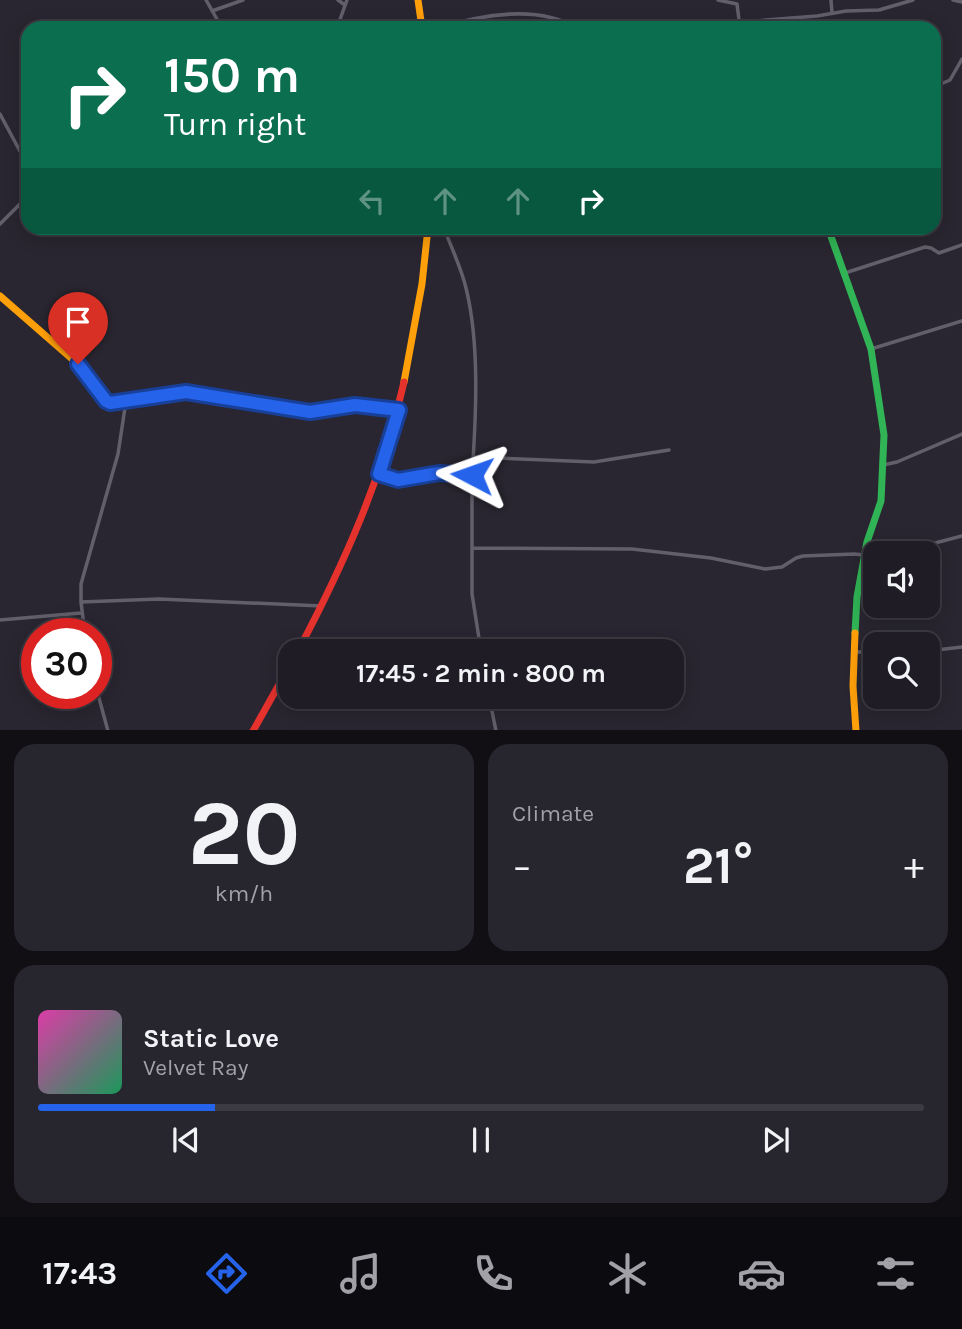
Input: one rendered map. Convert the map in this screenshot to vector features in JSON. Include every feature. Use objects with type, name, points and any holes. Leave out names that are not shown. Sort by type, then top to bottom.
[{"type":"main road","points":[[418,0],[421,21]]},
{"type":"main road","points":[[305,639],[350,548],[379,474],[399,410],[419,309],[427,235]]},
{"type":"main road","points":[[831,235],[871,349],[884,435],[881,501],[868,541]]},
{"type":"main road","points":[[0,296],[78,364],[106,401],[113,403],[186,392],[310,412],[355,405],[399,410]]},
{"type":"main road","points":[[856,730],[853,701],[854,652],[857,597],[863,561]]},
{"type":"main road","points":[[254,728],[278,686]]},
{"type":"street","points":[[206,0],[218,21]]},
{"type":"street","points":[[212,11],[243,0]]},
{"type":"street","points":[[338,0],[346,3],[340,21]]},
{"type":"street","points":[[718,0],[736,2],[738,21]]},
{"type":"street","points":[[831,0],[832,13]]},
{"type":"street","points":[[754,21],[879,10],[913,0]]},
{"type":"street","points":[[953,0],[962,2]]},
{"type":"street","points":[[462,21],[480,16],[540,15],[563,21]]},
{"type":"street","points":[[941,84],[950,80],[962,60]]},
{"type":"street","points":[[0,114],[21,153]]},
{"type":"street","points":[[0,224],[21,202]]},
{"type":"street","points":[[447,235],[467,289],[473,331],[472,605],[479,639]]},
{"type":"street","points":[[845,273],[925,247],[931,247],[939,253],[962,245]]},
{"type":"street","points":[[871,349],[962,321]]},
{"type":"street","points":[[82,618],[81,584],[121,441],[126,401]]},
{"type":"street","points":[[881,465],[893,464],[962,434]]},
{"type":"street","points":[[474,457],[586,462],[639,457],[669,450]]},
{"type":"street","points":[[379,474],[398,480],[439,473],[472,475]]},
{"type":"street","points":[[940,542],[962,536]]},
{"type":"street","points":[[472,548],[632,549],[720,560],[765,569],[782,567],[803,556],[863,555]]},
{"type":"street","points":[[81,602],[159,599],[322,607]]},
{"type":"street","points":[[0,620],[81,613]]},
{"type":"street","points":[[940,650],[962,647]]},
{"type":"street","points":[[854,652],[863,652]]},
{"type":"street","points":[[102,709],[108,730]]},
{"type":"street","points":[[492,709],[496,730]]},
{"type":"street","points":[[254,728],[264,730]]},
{"type":"traffic: fast","points":[[830,235],[871,349],[884,435],[881,501],[867,542],[857,597],[855,633]]},
{"type":"traffic: slow","points":[[418,0],[421,21]]},
{"type":"traffic: slow","points":[[404,382],[422,284],[427,235]]},
{"type":"traffic: slow","points":[[0,296],[78,364],[110,403],[186,392],[310,412],[355,405],[399,410]]},
{"type":"traffic: slow","points":[[855,633],[853,686],[856,730]]},
{"type":"traffic: jam","points":[[304,639],[360,520],[385,452],[404,382]]},
{"type":"traffic: jam","points":[[254,730],[278,686]]},
{"type":"route","points":[[78,364],[110,403],[186,392],[310,412],[355,405],[399,410],[379,474],[398,480],[419,474],[472,475]]}]
